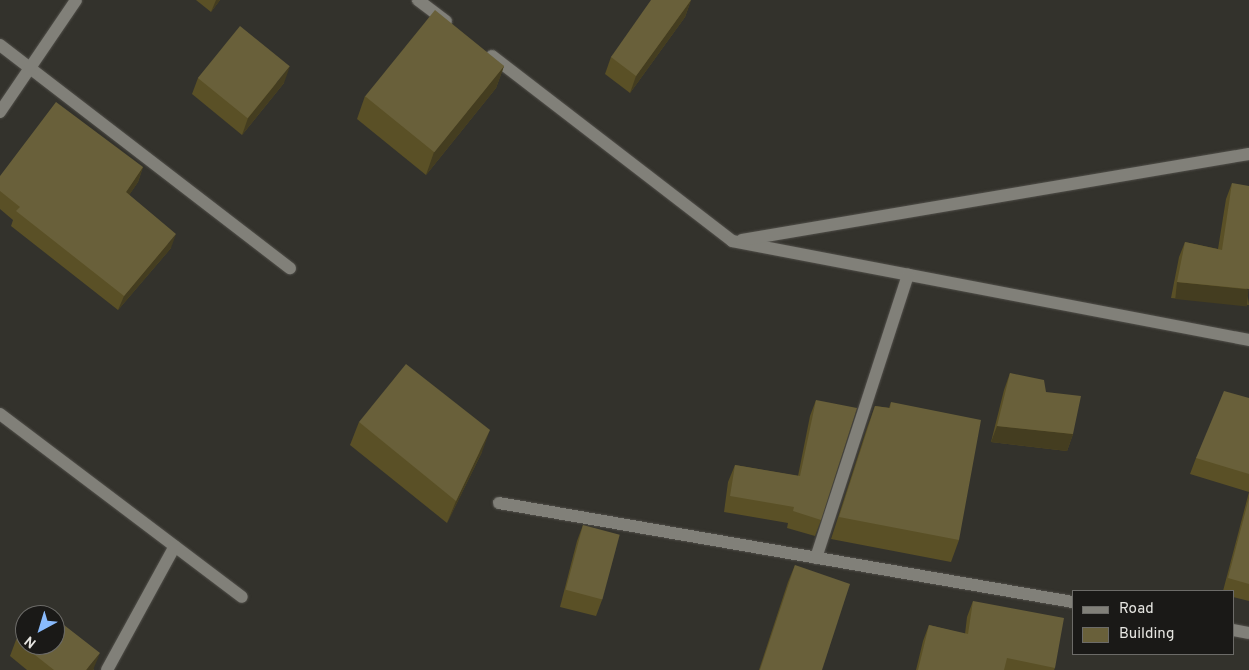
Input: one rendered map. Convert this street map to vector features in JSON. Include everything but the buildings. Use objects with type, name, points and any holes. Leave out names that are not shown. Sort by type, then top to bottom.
[{"type":"street","points":[[0,112],[76,0]]},
{"type":"street","points":[[418,0],[458,30]]},
{"type":"street","points":[[0,45],[290,268]]},
{"type":"street","points":[[481,48],[732,241],[1249,340]]},
{"type":"street","points":[[732,241],[1249,154]]},
{"type":"street","points":[[816,558],[908,275]]},
{"type":"street","points":[[0,414],[242,597]]},
{"type":"street","points":[[499,503],[1072,602]]},
{"type":"street","points":[[107,670],[175,546]]},
{"type":"street","points":[[1234,630],[1249,633]]}]
